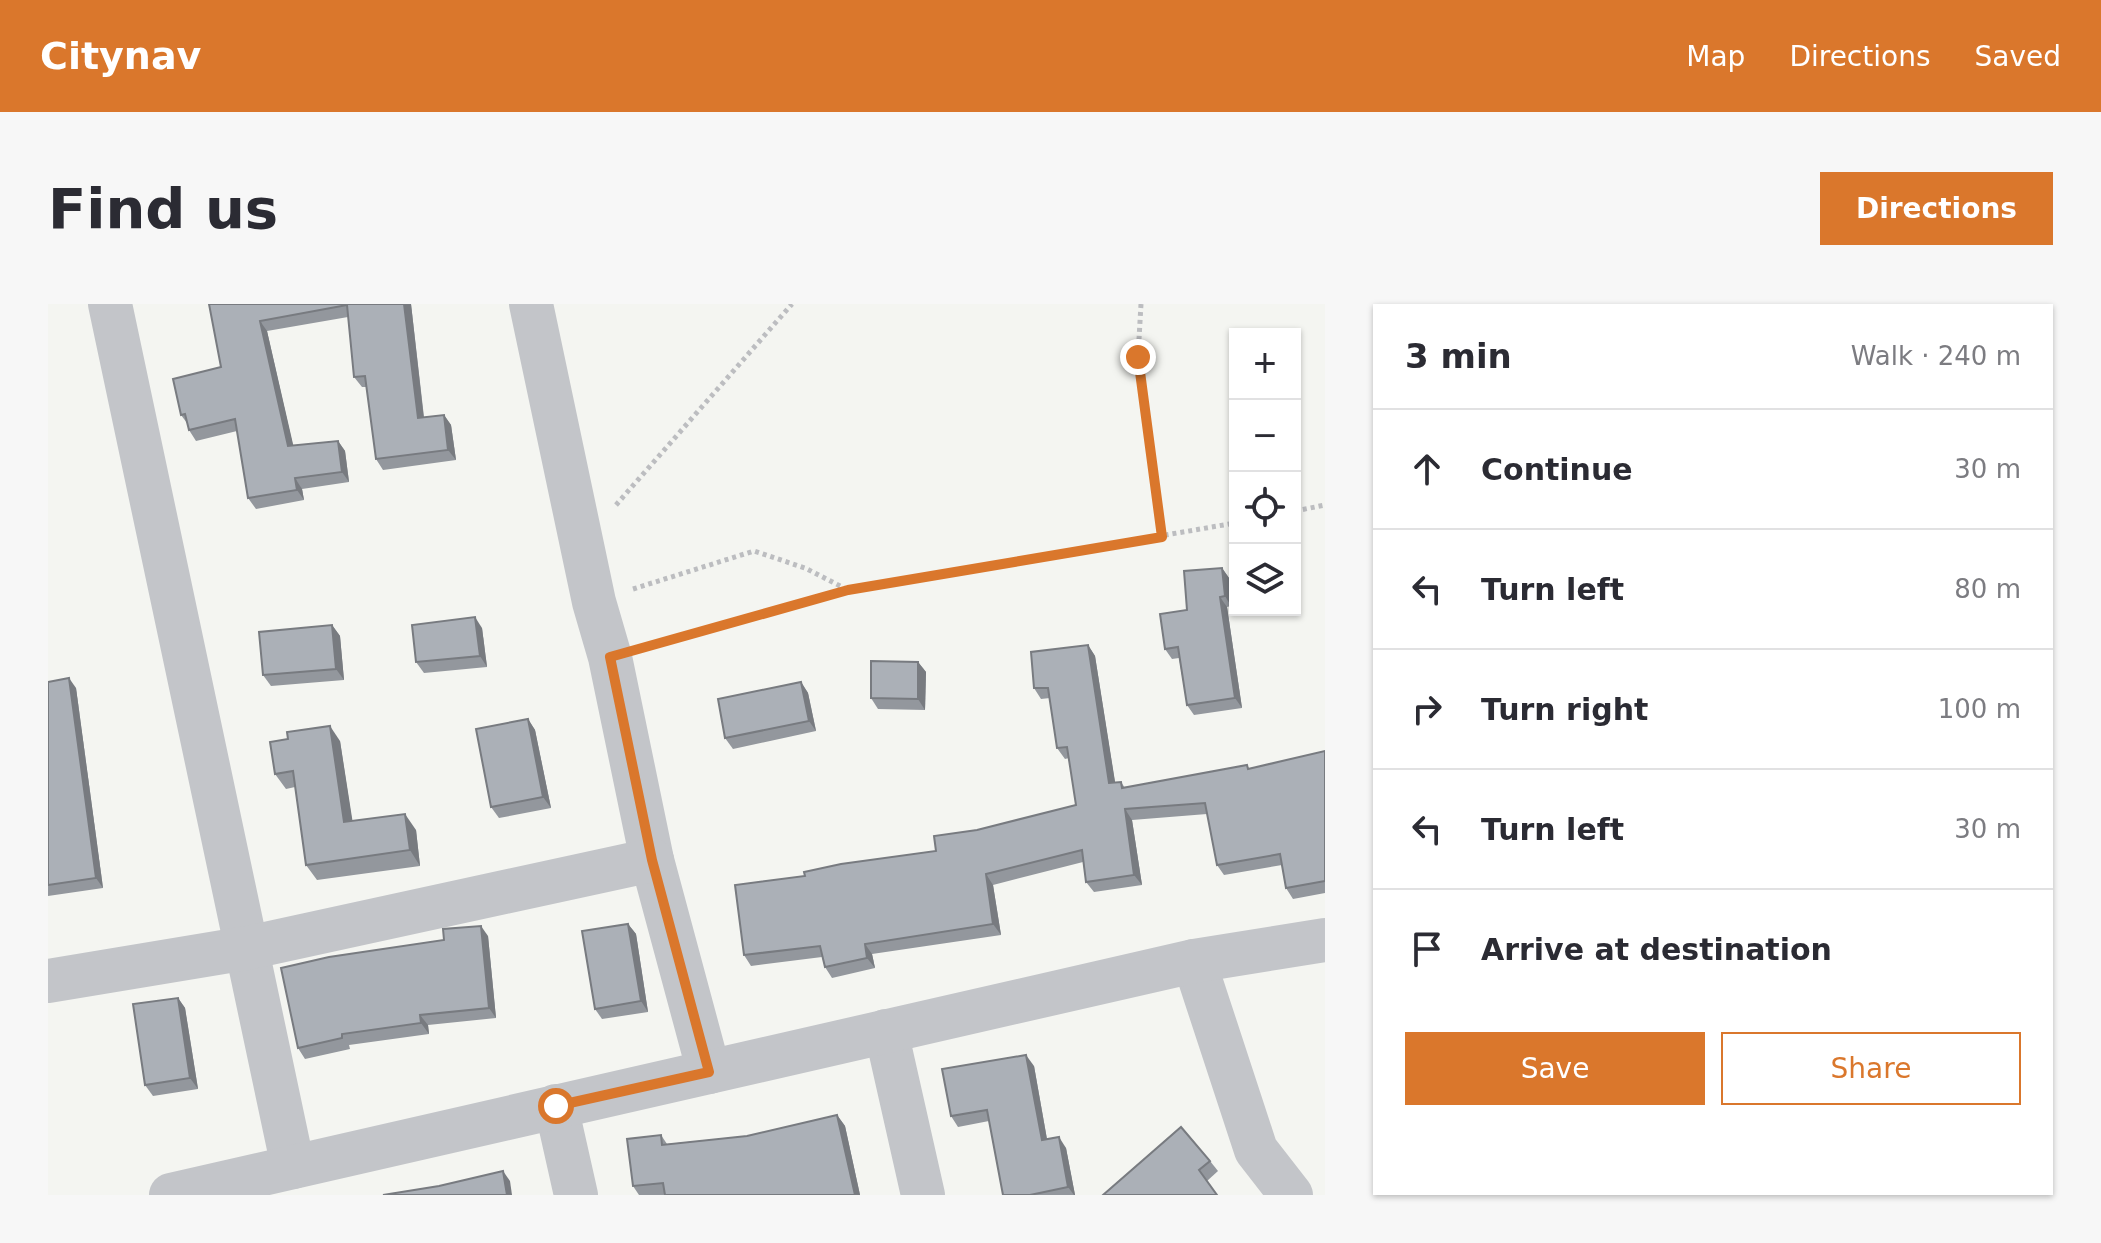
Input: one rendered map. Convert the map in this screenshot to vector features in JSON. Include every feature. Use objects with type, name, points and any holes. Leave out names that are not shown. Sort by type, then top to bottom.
[{"type":"street","points":[[110,304],[293,1167]]},
{"type":"street","points":[[531,304],[652,860],[709,1072]]},
{"type":"street","points":[[48,981],[247,948],[652,860]]},
{"type":"street","points":[[171,1195],[222,1190],[293,1167],[1194,961],[1325,940]]},
{"type":"street","points":[[1194,961],[1256,1150],[1291,1195]]},
{"type":"street","points":[[886,1031],[923,1195]]},
{"type":"street","points":[[556,1106],[576,1195]]},
{"type":"path","points":[[582,545],[792,304]]},
{"type":"path","points":[[1141,304],[1138,357],[1162,537]]},
{"type":"path","points":[[1301,510],[1325,505]]},
{"type":"path","points":[[610,657],[848,590],[1229,524]]},
{"type":"path","points":[[594,602],[754,551],[805,568],[848,590]]},
{"type":"building","points":[[209,304],[404,304],[418,418],[444,415],[448,450],[376,459],[365,376],[354,377],[347,305],[260,321],[288,446],[338,441],[342,472],[295,478],[297,490],[248,498],[235,419],[189,430],[185,414],[181,415],[173,379],[221,367]]},
{"type":"building","points":[[1222,568],[1225,596],[1220,597],[1235,698],[1187,705],[1178,647],[1165,649],[1160,614],[1187,610],[1184,571]]},
{"type":"building","points":[[475,617],[480,656],[416,662],[412,625]]},
{"type":"building","points":[[332,625],[336,669],[263,675],[259,632]]},
{"type":"building","points":[[1088,645],[1109,783],[1121,782],[1122,788],[1247,765],[1248,769],[1325,751],[1325,881],[1286,888],[1280,854],[1217,865],[1205,803],[1125,809],[1134,875],[1086,882],[1082,850],[986,874],[993,924],[865,944],[867,958],[825,967],[820,946],[744,955],[735,885],[805,876],[804,872],[841,864],[936,851],[934,836],[977,830],[1076,805],[1067,747],[1057,748],[1048,688],[1034,688],[1031,652]]},
{"type":"building","points":[[871,661],[918,662],[918,699],[871,698]]},
{"type":"building","points":[[69,678],[96,878],[48,885],[48,682]]},
{"type":"building","points":[[801,682],[809,721],[725,738],[718,699]]},
{"type":"building","points":[[528,719],[543,797],[491,807],[476,729]]},
{"type":"building","points":[[330,726],[344,822],[405,814],[410,850],[306,865],[293,771],[275,774],[270,742],[288,739],[287,732]]},
{"type":"building","points":[[628,924],[641,1001],[595,1009],[582,931]]},
{"type":"building","points":[[481,926],[489,1008],[420,1015],[421,1023],[342,1034],[342,1038],[298,1048],[281,968],[329,957],[444,940],[443,929]]},
{"type":"building","points":[[178,998],[190,1078],[145,1085],[133,1004]]},
{"type":"building","points":[[1026,1055],[1042,1140],[1059,1137],[1068,1187],[1030,1195],[1003,1195],[987,1110],[951,1116],[942,1069]]},
{"type":"building","points":[[837,1115],[855,1195],[665,1195],[663,1183],[633,1186],[627,1139],[661,1135],[662,1145],[747,1136]]},
{"type":"building","points":[[1181,1127],[1210,1161],[1199,1170],[1217,1195],[1103,1195]]},
{"type":"building","points":[[503,1171],[507,1195],[383,1195],[439,1186]]},
{"type":"route","points":[[556,1106],[709,1072],[652,860],[610,657],[848,590],[1162,537],[1138,357]]}]
